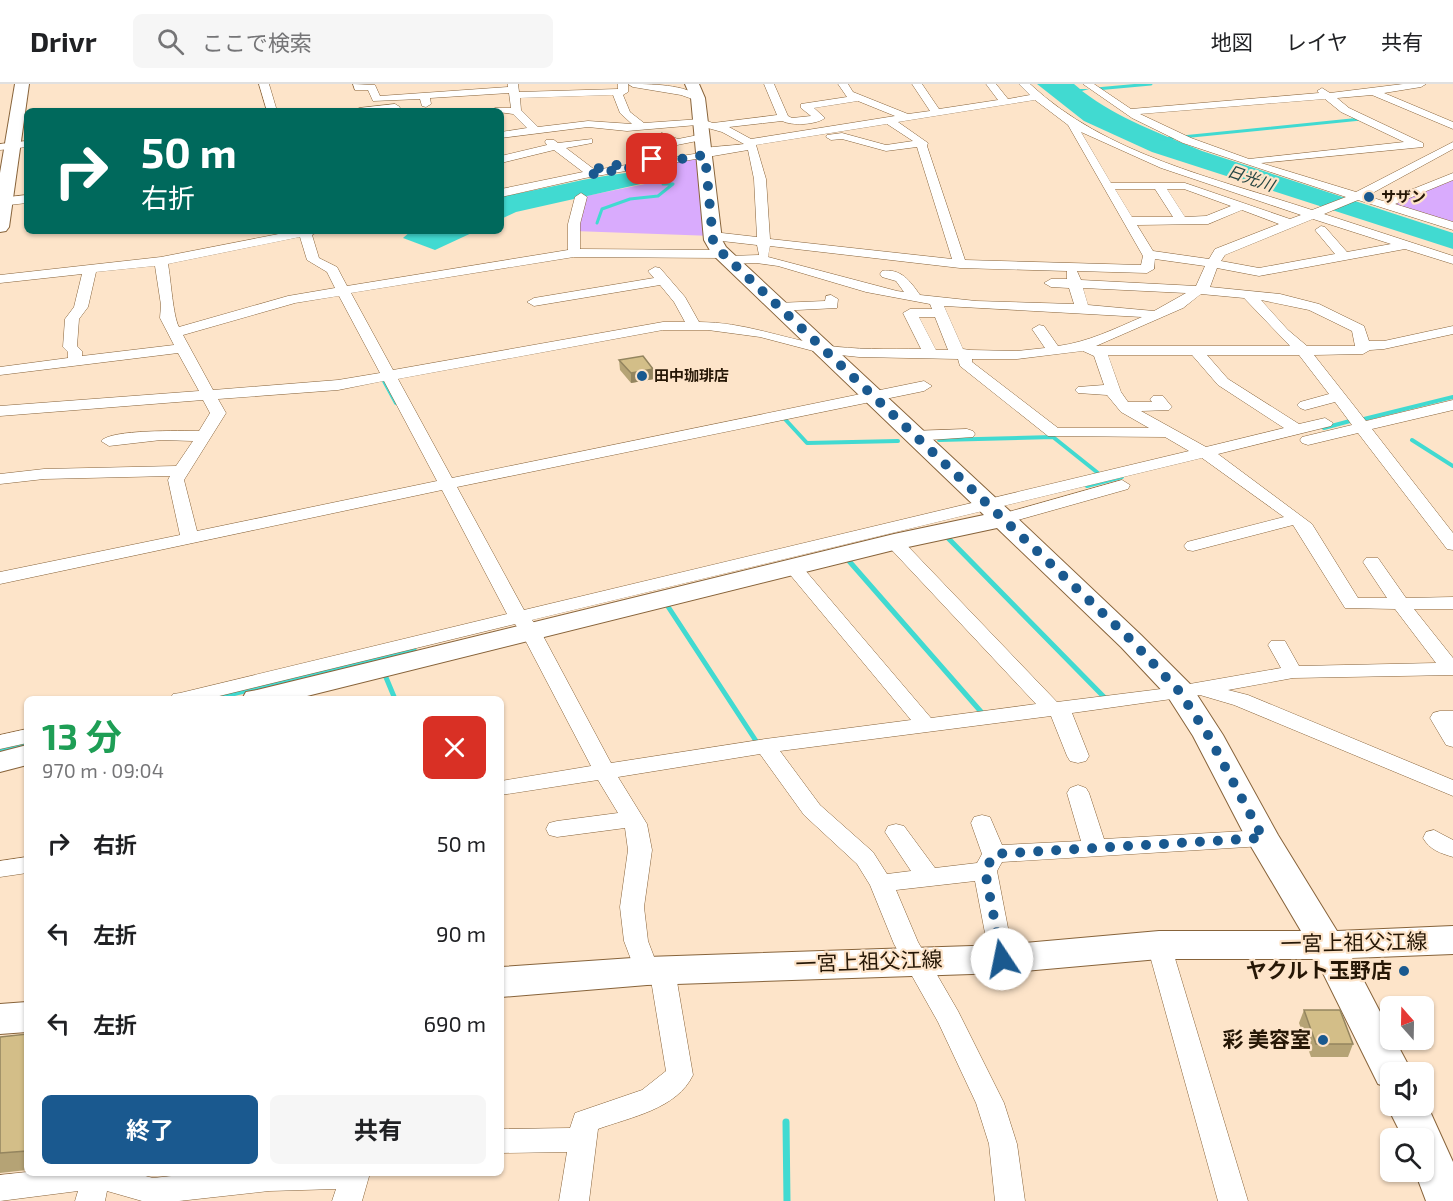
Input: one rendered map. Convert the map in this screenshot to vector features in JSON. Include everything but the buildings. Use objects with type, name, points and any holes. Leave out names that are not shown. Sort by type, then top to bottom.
[{"type":"street","points":[[0,226],[22,84]]},
{"type":"street","points":[[264,84],[271,108]]},
{"type":"street","points":[[358,84],[359,88],[371,87],[377,99],[426,104]]},
{"type":"street","points":[[633,84],[683,92],[715,152],[783,138],[834,133],[889,121],[1036,97]]},
{"type":"street","points":[[769,84],[782,117]]},
{"type":"street","points":[[843,84],[849,94],[908,118]]},
{"type":"street","points":[[917,84],[936,113]]},
{"type":"street","points":[[991,84],[1005,102]]},
{"type":"street","points":[[1024,84],[1036,97],[1075,123],[1116,145],[1313,215],[1453,260]]},
{"type":"street","points":[[1088,84],[1130,112],[1179,137],[1245,161],[1453,226]]},
{"type":"street","points":[[1310,84],[1328,95],[1345,110],[1416,144],[1437,153],[1452,147]]},
{"type":"street","points":[[1354,84],[1453,126]]},
{"type":"street","points":[[1130,112],[1373,92],[1421,84]]},
{"type":"street","points":[[388,108],[513,90],[620,88],[626,113],[642,127]]},
{"type":"street","points":[[513,90],[516,111],[555,147],[587,170]]},
{"type":"street","points":[[504,135],[588,124],[627,128],[701,128],[782,117],[790,121],[820,118],[806,105],[861,98]]},
{"type":"street","points":[[504,111],[516,111]]},
{"type":"street","points":[[580,114],[588,124]]},
{"type":"street","points":[[814,118],[834,133],[886,148],[923,143]]},
{"type":"street","points":[[889,121],[923,143],[960,264]]},
{"type":"street","points":[[174,333],[293,299],[574,254],[721,250],[763,241],[960,264],[1147,269],[1149,255],[1072,126],[1075,123]]},
{"type":"street","points":[[662,136],[677,142],[701,128]]},
{"type":"street","points":[[701,128],[721,250],[777,308],[1131,640],[1188,689],[1208,735],[1263,838],[1327,945],[1387,1062]]},
{"type":"street","points":[[504,192],[587,170],[701,128],[750,145],[759,162],[765,260]]},
{"type":"street","points":[[1245,161],[1416,144]]},
{"type":"street","points":[[504,159],[555,147],[590,147],[568,157]]},
{"type":"street","points":[[1437,153],[1443,171]]},
{"type":"street","points":[[531,180],[587,170],[609,160]]},
{"type":"street","points":[[1092,346],[1199,291],[1204,286],[1212,264],[1220,252],[1358,196],[1443,171]]},
{"type":"street","points":[[1386,204],[1443,171]]},
{"type":"street","points":[[1108,186],[1185,186],[1291,224]]},
{"type":"street","points":[[1159,186],[1182,221]]},
{"type":"street","points":[[574,254],[574,225],[581,197]]},
{"type":"street","points":[[2,202],[24,199]]},
{"type":"street","points":[[1128,220],[1208,220],[1242,207]]},
{"type":"street","points":[[1321,230],[1344,257]]},
{"type":"street","points":[[1275,231],[1361,230]]},
{"type":"street","points":[[0,279],[161,261],[297,234]]},
{"type":"street","points":[[308,234],[314,260],[332,270],[446,484],[604,771],[633,819],[640,850],[632,907],[636,941],[654,970],[680,1075],[651,1099],[585,1121],[574,1201]]},
{"type":"street","points":[[1149,255],[1258,272],[1407,245]]},
{"type":"street","points":[[721,250],[820,273],[871,289],[914,296],[938,307],[965,363],[1054,433],[1167,433]]},
{"type":"street","points":[[638,254],[680,300],[694,326]]},
{"type":"street","points":[[161,261],[168,304],[167,318],[218,413],[176,480],[190,538]]},
{"type":"street","points":[[1069,266],[1092,346],[1106,367],[1113,390],[1123,406],[1211,457],[1297,519],[1306,528],[1352,604],[1453,603]]},
{"type":"street","points":[[75,360],[75,351],[70,347],[72,319],[81,307],[90,269]]},
{"type":"street","points":[[1258,272],[1258,279],[1265,296]]},
{"type":"street","points":[[887,274],[901,278],[914,296]]},
{"type":"street","points":[[534,302],[663,280]]},
{"type":"street","points":[[0,411],[212,402],[387,376],[635,331],[694,326],[761,333],[821,349],[859,352],[1017,355],[1092,346],[1196,351],[1363,350],[1359,329],[1296,301],[1248,294],[1154,286],[1051,283]]},
{"type":"street","points":[[1154,286],[1160,307],[1159,313]]},
{"type":"street","points":[[1248,294],[1263,317],[1303,350],[1453,545]]},
{"type":"street","points":[[777,308],[832,305],[831,299]]},
{"type":"street","points":[[930,353],[910,313],[938,307],[1082,308],[1097,312],[1159,313]]},
{"type":"street","points":[[1039,329],[1054,351]]},
{"type":"street","points":[[1362,346],[1384,345],[1453,330]]},
{"type":"street","points":[[0,371],[75,360],[145,359],[182,348]]},
{"type":"street","points":[[1196,351],[1223,382],[1297,430]]},
{"type":"street","points":[[0,578],[924,386]]},
{"type":"street","points":[[1083,390],[1113,390]]},
{"type":"street","points":[[194,696],[793,567],[894,542],[995,512],[1357,421],[1453,392]]},
{"type":"street","points":[[1305,405],[1339,396]]},
{"type":"street","points":[[1123,406],[1164,406],[1158,399]]},
{"type":"street","points":[[1357,421],[1450,407]]},
{"type":"street","points":[[1211,457],[1325,423]]},
{"type":"street","points":[[109,441],[161,435],[205,436]]},
{"type":"street","points":[[914,436],[967,435]]},
{"type":"street","points":[[0,479],[44,474],[182,471]]},
{"type":"street","points":[[268,696],[524,624],[784,555],[995,512]]},
{"type":"street","points":[[1193,546],[1297,519]]},
{"type":"street","points":[[894,542],[1056,708],[1078,756]]},
{"type":"street","points":[[1372,562],[1400,603],[1452,669]]},
{"type":"street","points":[[793,567],[927,726]]},
{"type":"street","points":[[1278,645],[1293,672]]},
{"type":"street","points":[[504,788],[765,747],[1056,708],[1293,672],[1452,669]]},
{"type":"street","points":[[1188,689],[1241,700],[1453,789]]},
{"type":"street","points":[[1453,718],[1440,718],[1453,740]]},
{"type":"street","points":[[0,742],[24,737]]},
{"type":"street","points":[[765,747],[812,810],[865,858],[881,883],[915,960],[951,1022],[990,1103],[1003,1144],[1010,1201]]},
{"type":"street","points":[[0,762],[24,756]]},
{"type":"street","points":[[1078,793],[1092,838],[1090,849]]},
{"type":"street","points":[[557,829],[633,819]]},
{"type":"street","points":[[982,823],[990,863],[1002,959]]},
{"type":"street","points":[[896,832],[922,868],[923,879]]},
{"type":"street","points":[[881,883],[923,879],[990,863],[1090,849],[1263,838]]},
{"type":"street","points":[[0,869],[24,865]]},
{"type":"street","name":"一宮上祖父江線","points":[[504,982],[654,970],[1002,959],[1160,945],[1327,945],[1453,940]]},
{"type":"street","points":[[1160,945],[1233,1201]]},
{"type":"street","points":[[0,1019],[24,1017]]},
{"type":"street","points":[[504,1141],[582,1140]]},
{"type":"street","points":[[1434,1167],[1447,1201]]},
{"type":"street","points":[[0,1188],[95,1183],[153,1191],[269,1178],[353,1183]]},
{"type":"shaded area","points":[[705,155],[713,236],[574,231],[581,197],[650,183],[639,166]]},
{"type":"shaded area","points":[[1453,178],[1453,224],[1392,204]]},
{"type":"water","name":"日光川","points":[[1037,84],[1074,84],[1080,89],[1089,89],[1082,91],[1111,110],[1202,151],[1453,233],[1453,249],[1152,152],[1084,121]]},
{"type":"water","points":[[638,173],[645,183],[516,212],[504,218],[504,196],[594,178]]},
{"type":"water","points":[[408,234],[470,234],[435,250],[403,238]]},
{"type":"waterway","points":[[1096,89],[1151,84]]},
{"type":"waterway","points":[[1162,139],[1361,119]]},
{"type":"waterway","points":[[597,223],[602,209],[630,199],[658,196],[673,184],[663,184]]},
{"type":"waterway","points":[[384,381],[396,403]]},
{"type":"waterway","points":[[1364,419],[1453,397]]},
{"type":"waterway","points":[[783,417],[807,443],[898,441]]},
{"type":"waterway","points":[[1324,428],[1350,421]]},
{"type":"waterway","points":[[939,440],[1053,437],[1098,473]]},
{"type":"waterway","points":[[1412,440],[1453,466]]},
{"type":"waterway","points":[[1087,486],[1122,477]]},
{"type":"waterway","points":[[947,537],[1105,698]]},
{"type":"waterway","points":[[849,561],[983,714]]},
{"type":"waterway","points":[[667,605],[758,744]]},
{"type":"waterway","points":[[224,696],[414,649]]},
{"type":"waterway","points":[[390,673],[385,675],[394,696]]},
{"type":"waterway","points":[[0,749],[24,744]]},
{"type":"waterway","points":[[786,1122],[787,1201]]},
{"type":"place","name":"サザン","points":[[1369,197]]},
{"type":"place","name":"田中珈琲店","points":[[642,376]]},
{"type":"place","name":"ヤクルト玉野店","points":[[1404,971]]},
{"type":"place","name":"彩 美容室","points":[[1323,1040]]},
{"type":"route","points":[[652,159],[588,170],[593,174],[705,155],[713,240],[719,250],[1131,640],[1179,691],[1208,735],[1263,838],[994,854],[985,871],[1002,959]]}]
